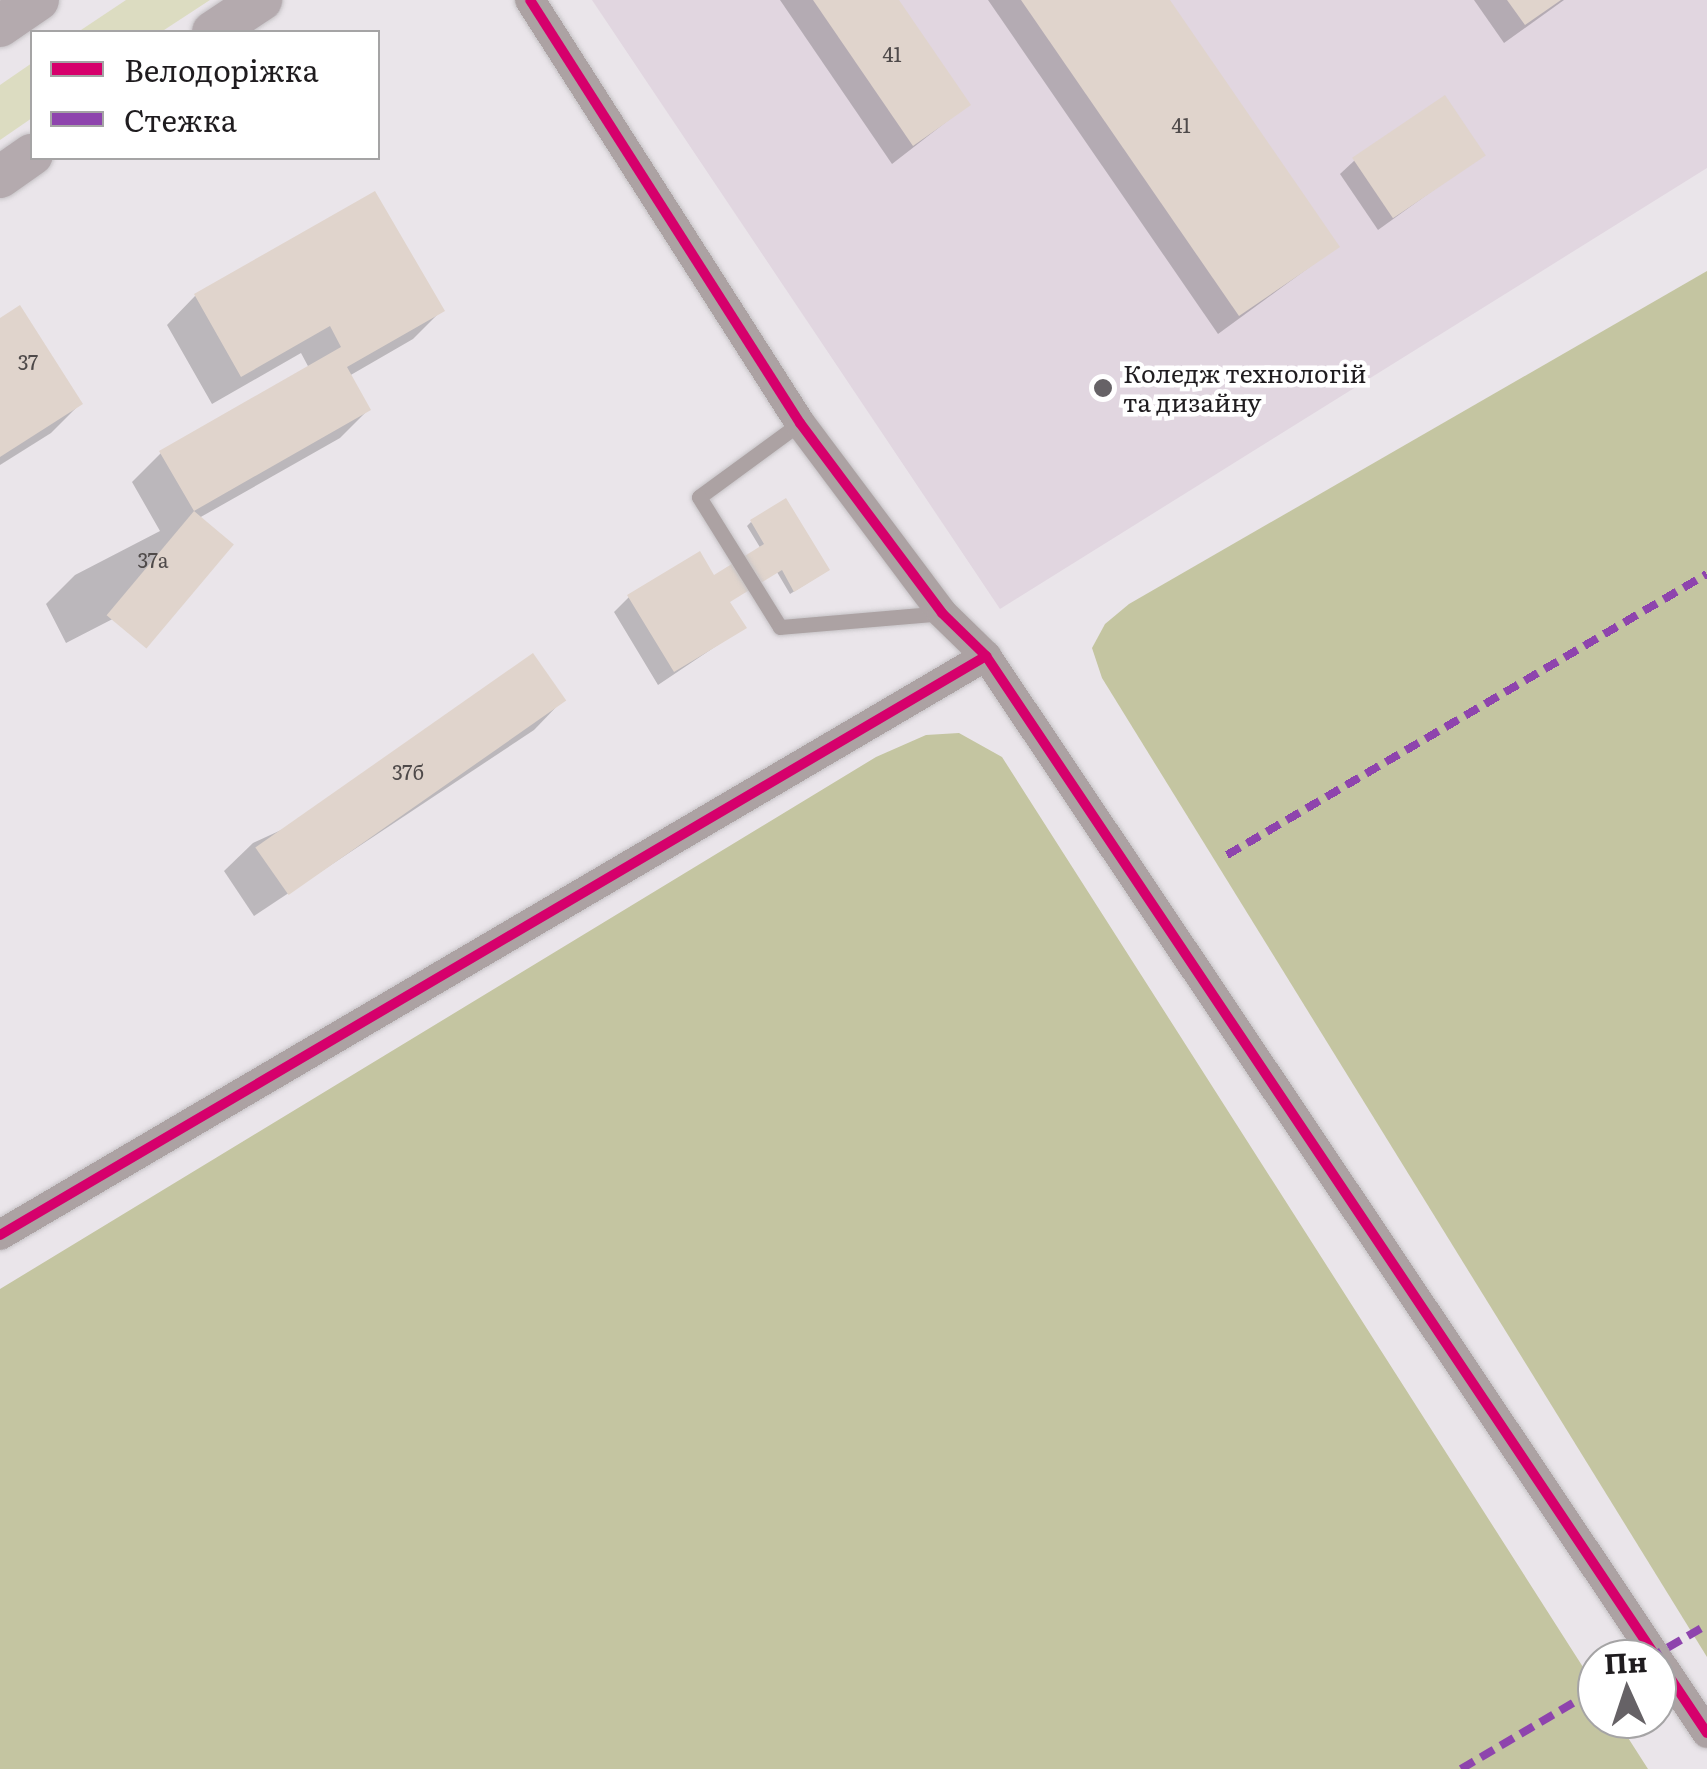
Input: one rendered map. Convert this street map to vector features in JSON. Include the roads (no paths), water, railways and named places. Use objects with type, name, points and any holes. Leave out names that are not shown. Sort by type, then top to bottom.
[{"type":"street","points":[[216,30],[261,0]]},
{"type":"street","points":[[530,0],[800,423],[942,613],[986,656],[1707,1733]]},
{"type":"street","points":[[0,177],[30,156]]},
{"type":"street","points":[[0,1235],[986,656]]},
{"type":"lane","points":[[800,423],[699,497],[780,627],[942,613]]},
{"type":"place","name":"Коледж технологій та дизайну","points":[[1103,388]]}]
